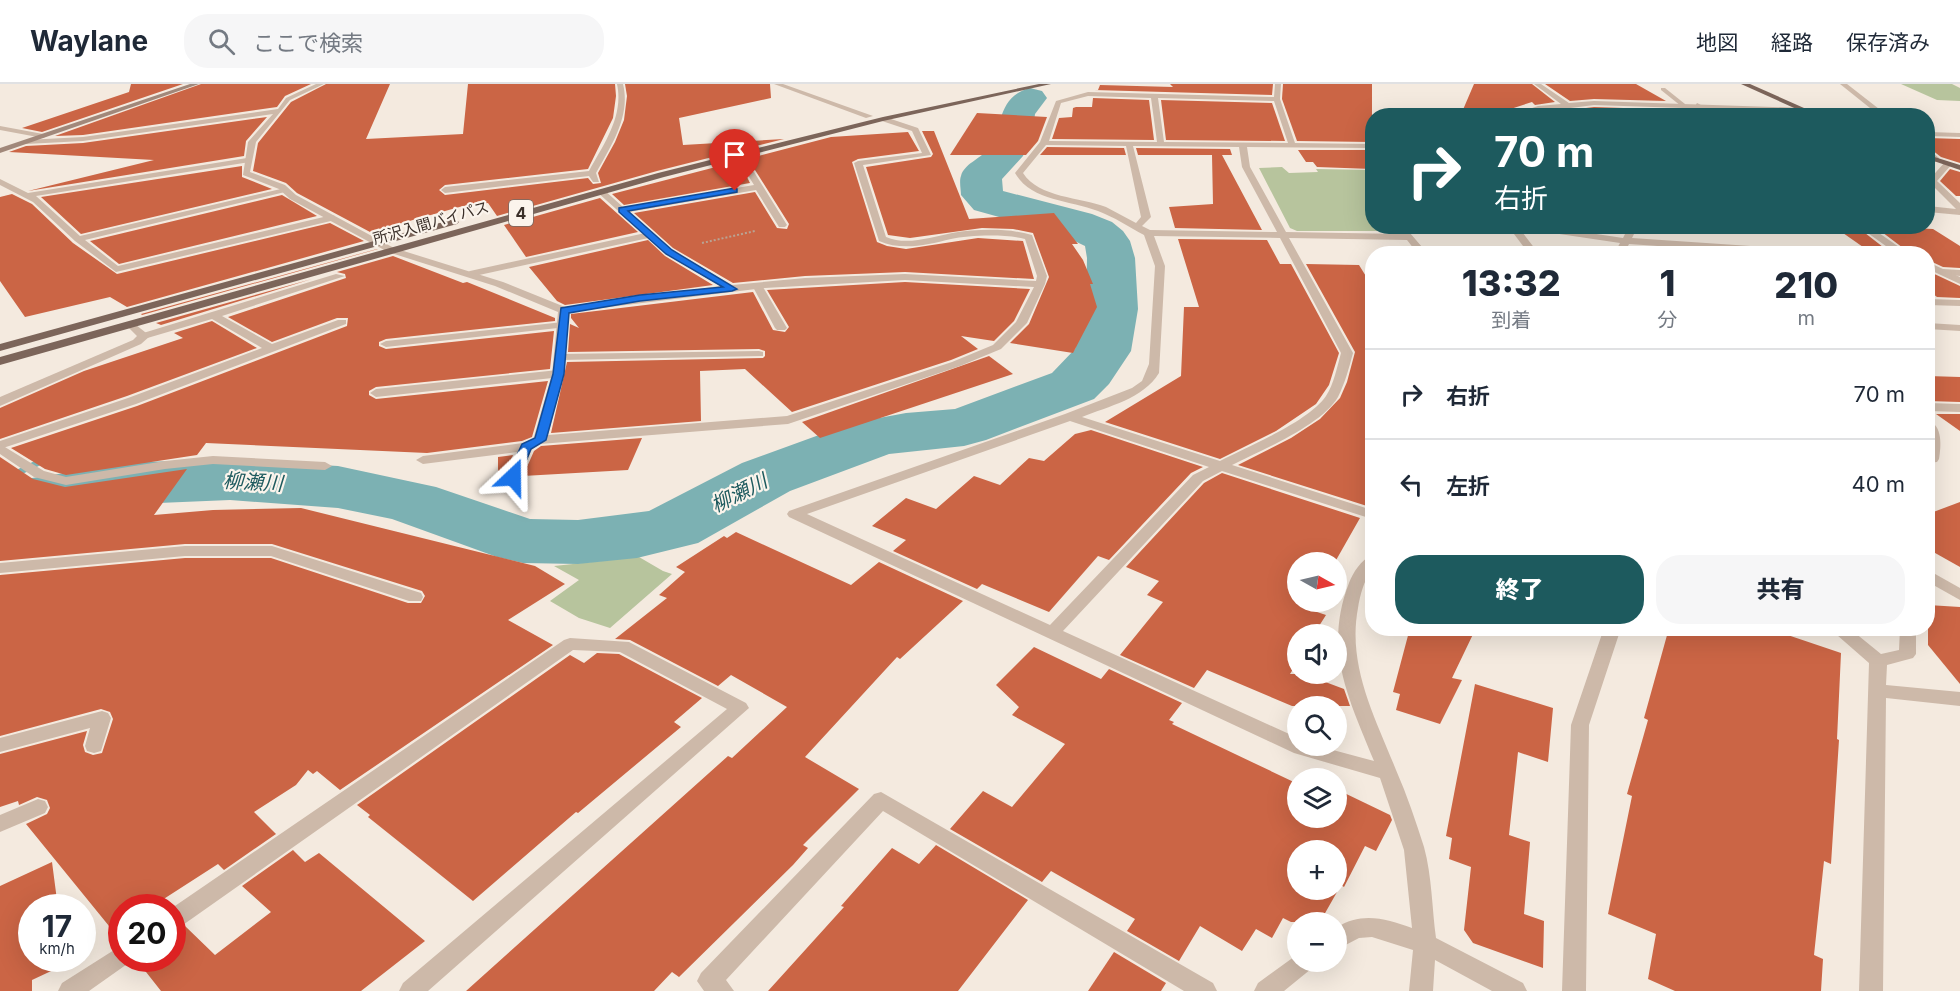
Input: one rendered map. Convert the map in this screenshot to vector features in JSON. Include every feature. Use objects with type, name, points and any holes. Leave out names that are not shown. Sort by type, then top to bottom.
[{"type":"main road","name":"所沢入間バイパス","points":[[0,348],[376,243],[869,116],[1013,84]]},
{"type":"main road","points":[[1744,84],[1800,108]]},
{"type":"main road","name":"所沢入間バイパス","points":[[0,361],[391,250],[599,187],[885,119],[1040,85]]},
{"type":"main road","points":[[1935,159],[1960,168]]},
{"type":"street","points":[[0,151],[196,84]]},
{"type":"street","points":[[321,84],[288,99],[252,142],[246,173],[282,187],[285,191],[391,250],[470,274],[564,310],[640,298],[887,277],[1040,284]]},
{"type":"street","points":[[592,173],[617,128],[623,91],[620,84]]},
{"type":"street","points":[[777,84],[869,116]]},
{"type":"street","points":[[1278,84],[1277,99],[1292,145]]},
{"type":"street","points":[[1537,84],[1566,104]]},
{"type":"street","points":[[1843,84],[1874,108]]},
{"type":"street","points":[[1663,89],[1683,105]]},
{"type":"street","points":[[1277,99],[1088,94],[1058,102],[1044,143],[1019,173],[1024,183],[1042,192],[1102,209],[1142,230],[1283,236],[1409,237]]},
{"type":"street","points":[[1154,96],[1161,144]]},
{"type":"street","points":[[1594,103],[1601,108]]},
{"type":"street","points":[[1538,108],[1594,103],[1762,108]]},
{"type":"street","points":[[1697,105],[1702,108]]},
{"type":"street","points":[[26,142],[83,139],[280,111]]},
{"type":"street","points":[[423,460],[526,447],[540,440],[788,420],[956,364],[997,347],[1021,323],[1040,284],[1042,276],[1029,237],[1015,233],[952,236],[936,241],[894,244],[882,239],[858,163],[927,155],[915,130],[885,119]]},
{"type":"street","points":[[0,128],[43,136]]},
{"type":"street","points":[[1935,134],[1960,135]]},
{"type":"street","points":[[1044,143],[1365,146]]},
{"type":"street","points":[[1129,144],[1146,217],[1142,230],[1160,266],[1154,374],[1147,383],[1136,391],[1070,417],[794,514],[1302,748],[1388,773]]},
{"type":"street","points":[[1052,633],[1198,478],[1313,417],[1331,398],[1340,379],[1347,353],[1246,167],[1243,145]]},
{"type":"street","points":[[29,195],[247,159]]},
{"type":"street","points":[[1935,176],[1948,164]]},
{"type":"street","points":[[750,172],[782,225]]},
{"type":"street","points":[[592,173],[599,187],[669,252],[732,289]]},
{"type":"street","points":[[445,190],[592,173]]},
{"type":"street","points":[[0,182],[29,195],[116,269],[332,218]]},
{"type":"street","points":[[1935,186],[1960,210]]},
{"type":"street","points":[[622,210],[757,187]]},
{"type":"street","points":[[78,239],[285,191]]},
{"type":"street","points":[[1935,209],[1960,210]]},
{"type":"street","points":[[1407,234],[1416,246]]},
{"type":"street","points":[[1518,234],[1528,246]]},
{"type":"street","points":[[1585,234],[1627,242],[1693,246]]},
{"type":"street","points":[[1624,246],[1630,234]]},
{"type":"street","points":[[1874,234],[1892,246]]},
{"type":"street","points":[[470,274],[650,235]]},
{"type":"street","points":[[1935,268],[1960,281]]},
{"type":"street","points":[[1943,272],[1960,273]]},
{"type":"street","points":[[0,402],[121,350],[144,336],[340,276]]},
{"type":"street","points":[[758,287],[781,328]]},
{"type":"street","points":[[1935,302],[1960,303]]},
{"type":"street","points":[[540,440],[558,374],[564,310]]},
{"type":"street","points":[[213,315],[272,348]]},
{"type":"street","points":[[0,446],[132,401],[342,322]]},
{"type":"street","points":[[131,324],[144,336]]},
{"type":"street","points":[[386,344],[563,325]]},
{"type":"street","points":[[1935,326],[1960,328]]},
{"type":"street","points":[[561,357],[759,354]]},
{"type":"street","points":[[376,393],[558,374]]},
{"type":"street","points":[[1935,408],[1960,408]]},
{"type":"street","points":[[1070,417],[1365,513]]},
{"type":"street","points":[[0,446],[27,468],[53,480],[66,481],[165,465],[213,460],[325,466]]},
{"type":"street","points":[[513,477],[526,447]]},
{"type":"street","points":[[0,568],[185,551],[272,551],[415,597]]},
{"type":"street","points":[[1365,569],[1360,575],[1352,599],[1347,621],[1346,652],[1356,694],[1388,773],[1414,850],[1425,944],[1421,991]]},
{"type":"street","points":[[1935,579],[1960,595]]},
{"type":"street","points":[[1574,991],[1580,725],[1610,636]]},
{"type":"street","points":[[1847,636],[1878,661]]},
{"type":"street","points":[[1878,661],[1907,654],[1908,636]]},
{"type":"street","points":[[186,910],[570,644],[623,646],[740,708],[411,991]]},
{"type":"street","points":[[1871,991],[1878,661]]},
{"type":"street","points":[[1878,691],[1960,699]]},
{"type":"street","points":[[0,745],[102,718],[94,746]]},
{"type":"street","points":[[723,991],[709,981],[881,800],[1205,991]]},
{"type":"street","points":[[0,824],[39,807]]},
{"type":"street","points":[[1347,934],[1357,928],[1389,930],[1425,944],[1515,991]]},
{"type":"street","points":[[69,991],[108,965]]},
{"type":"street","points":[[1266,991],[1290,972]]},
{"type":"path","points":[[669,252],[782,225]]},
{"type":"green space","points":[[1901,84],[1952,84],[1960,88],[1960,101],[1937,100]]},
{"type":"green space","points":[[1282,167],[1289,173],[1318,172],[1316,169],[1365,170],[1365,231],[1297,231],[1290,228],[1259,168]]},
{"type":"green space","points":[[639,557],[672,574],[610,628],[579,618],[550,601],[579,580],[554,566]]},
{"type":"building","points":[[131,84],[183,84],[42,132],[22,128],[129,92]]},
{"type":"building","points":[[201,84],[311,84],[285,96],[277,107],[83,135],[55,136]]},
{"type":"building","points":[[326,84],[390,84],[366,139],[463,134],[468,84],[615,84],[613,118],[588,169],[445,185],[439,190],[445,195],[588,178],[593,184],[601,183],[598,173],[624,120],[627,96],[625,84],[770,84],[771,98],[679,118],[683,145],[784,139],[657,171],[497,216],[488,203],[463,206],[370,232],[297,193],[286,183],[253,171],[258,143],[291,102]]},
{"type":"building","points":[[1170,84],[1273,84],[1272,95],[1094,90],[1098,90],[1100,85],[1173,87]]},
{"type":"building","points":[[1283,84],[1372,84],[1372,108],[1365,108],[1365,142],[1297,141],[1282,99]]},
{"type":"building","points":[[1474,84],[1532,84],[1555,102],[1535,105],[1532,102],[1514,108],[1464,108]]},
{"type":"building","points":[[1545,84],[1636,84],[1666,101],[1594,99],[1570,101]]},
{"type":"building","points":[[1093,98],[1149,100],[1154,140],[1052,139],[1059,118],[1072,117],[1073,108],[1076,107],[1092,107]]},
{"type":"building","points":[[1161,100],[1272,103],[1285,141],[1166,140]]},
{"type":"building","points":[[977,113],[1047,117],[1038,141],[1026,155],[950,155]]},
{"type":"building","points":[[267,117],[246,141],[244,156],[28,191],[154,160],[9,152],[26,146],[83,143]]},
{"type":"building","points":[[922,131],[934,131],[969,219],[1054,213],[1078,244],[1072,244],[1083,260],[1093,284],[1090,284],[1097,307],[1073,353],[1010,343],[1029,324],[1049,277],[1033,233],[1013,229],[982,228],[910,238],[888,235],[866,167],[931,157],[933,154]]},
{"type":"building","points":[[908,132],[919,151],[858,159],[852,162],[877,242],[906,249],[978,238],[1023,241],[1034,279],[905,272],[805,276],[733,283],[673,248],[634,213],[755,192],[777,228],[787,229],[789,224],[755,170],[749,168],[744,171],[750,183],[624,205],[612,194],[831,137]]},
{"type":"building","points":[[1935,138],[1960,139],[1960,163],[1941,157],[1935,152]]},
{"type":"building","points":[[1047,147],[1124,148],[1126,155],[1040,155]]},
{"type":"building","points":[[1136,148],[1230,149],[1232,155],[1222,155],[1262,230],[1175,228],[1169,207],[1213,204],[1212,155],[1138,155]]},
{"type":"building","points":[[1298,150],[1365,150],[1365,169],[1317,167],[1313,162],[1306,162]]},
{"type":"building","points":[[242,166],[242,177],[272,189],[81,234],[41,197]]},
{"type":"building","points":[[1950,169],[1960,172],[1960,196],[1956,196],[1940,181]]},
{"type":"building","points":[[12,194],[32,204],[73,243],[117,274],[330,223],[364,241],[127,307],[110,297],[25,317],[0,281],[0,197]]},
{"type":"building","points":[[282,195],[317,216],[119,264],[90,241]]},
{"type":"building","points":[[600,198],[638,232],[526,257],[504,225]]},
{"type":"building","points":[[1935,230],[1960,246],[1960,268],[1943,267],[1935,263],[1935,246],[1900,246],[1885,234],[1935,234]]},
{"type":"building","points":[[1844,234],[1866,234],[1882,246],[1862,246]]},
{"type":"building","points":[[1178,239],[1267,240],[1280,264],[1291,264],[1339,353],[1329,385],[1316,404],[1276,431],[1220,459],[1105,422],[1181,376],[1184,307],[1199,307]]},
{"type":"building","points":[[648,240],[665,256],[713,285],[565,305],[557,301],[529,267]]},
{"type":"building","points":[[377,249],[142,315],[141,314]]},
{"type":"building","points":[[393,256],[463,283],[467,282],[555,318],[555,321],[386,339],[379,342],[379,346],[386,349],[554,331],[550,369],[376,387],[369,391],[369,395],[376,399],[548,381],[532,437],[522,441],[427,453],[206,443],[197,455],[66,475],[45,469],[11,448],[137,406],[347,326],[348,318],[337,318],[272,342],[228,317],[346,278],[345,274],[337,272]]},
{"type":"building","points":[[1306,264],[1359,265],[1365,275],[1365,505],[1238,465],[1291,438],[1320,419],[1340,398],[1355,352]]},
{"type":"building","points":[[1935,274],[1960,286],[1960,298],[1935,295]]},
{"type":"building","points":[[312,279],[161,325],[156,323]]},
{"type":"building","points":[[905,282],[1030,289],[1014,321],[994,341],[961,336],[978,349],[792,412],[745,369],[700,371],[701,421],[551,433],[567,362],[763,358],[765,356],[765,351],[759,349],[568,352],[570,324],[579,328],[571,318],[571,314],[753,292],[773,330],[785,332],[789,327],[767,290]]},
{"type":"building","points":[[212,321],[257,348],[127,396],[0,439],[0,408],[84,371],[183,338],[174,333]]},
{"type":"building","points":[[989,356],[1013,374],[820,438],[802,422]]},
{"type":"building","points":[[1935,376],[1960,377],[1960,402],[1935,401]]},
{"type":"building","points":[[1936,414],[1960,414],[1960,431]]},
{"type":"building","points":[[1091,430],[1203,467],[1191,473],[1109,560],[1098,556],[1049,612],[982,584],[977,589],[893,551],[906,540],[872,526],[906,498],[936,509],[974,476],[1000,485],[1029,458],[1044,461],[1075,434]]},
{"type":"building","points":[[642,438],[628,470],[523,476],[534,451],[541,446]]},
{"type":"building","points":[[513,455],[504,477],[498,477],[498,457]]},
{"type":"building","points":[[0,457],[33,479],[65,487],[187,469],[154,515],[213,510],[301,508],[535,566],[565,584],[508,620],[553,645],[340,790],[317,771],[313,774],[308,770],[296,785],[254,812],[276,834],[224,870],[218,864],[171,894],[108,894],[108,925],[96,910],[96,894],[83,894],[26,824],[47,814],[50,808],[47,800],[37,797],[19,805],[18,801],[0,807],[0,754],[87,731],[83,745],[85,752],[93,755],[102,753],[113,719],[110,712],[101,709],[0,736],[0,575],[185,558],[271,558],[408,603],[421,603],[425,596],[422,591],[272,544],[185,544],[0,561]]},
{"type":"building","points":[[1222,473],[1360,518],[1341,552],[1287,552],[1287,612],[1317,612],[1326,615],[1320,624],[1287,624],[1287,684],[1331,684],[1344,689],[1346,696],[1287,696],[1287,704],[1207,670],[1194,688],[1120,655],[1163,602],[1147,595],[1159,581],[1126,567],[1204,483]]},
{"type":"building","points":[[1960,502],[1960,567],[1935,553],[1935,511]]},
{"type":"building","points":[[736,532],[851,585],[879,562],[963,601],[900,659],[897,657],[805,757],[859,789],[803,845],[808,848],[793,865],[679,977],[672,972],[654,991],[466,991],[728,756],[732,758],[787,707],[731,675],[718,686],[630,640],[615,639],[667,598],[659,595],[685,572],[676,567],[724,536],[727,538]]},
{"type":"building","points":[[1935,605],[1960,607],[1960,684],[1928,645],[1928,636],[1935,636]]},
{"type":"building","points":[[1408,636],[1472,636],[1452,678],[1462,680],[1440,724],[1396,710],[1400,694],[1393,692]]},
{"type":"building","points":[[1667,636],[1791,636],[1841,653],[1837,739],[1839,740],[1831,864],[1824,861],[1814,955],[1823,959],[1821,991],[1675,991],[1648,979],[1656,934],[1608,914],[1632,796],[1627,794],[1648,720],[1644,718]]},
{"type":"building","points":[[1034,647],[1101,679],[1109,669],[1182,703],[1169,720],[1174,722],[1172,724],[1287,779],[1287,828],[1347,828],[1347,794],[1390,815],[1392,820],[1376,851],[1365,846],[1347,881],[1347,840],[1287,840],[1287,900],[1332,900],[1326,912],[1287,912],[1287,920],[1283,918],[1272,938],[1256,929],[1242,951],[1200,926],[1179,961],[1127,931],[1135,919],[1051,871],[1042,882],[950,829],[983,791],[1012,807],[1065,744],[1012,715],[1019,707],[996,685]]},
{"type":"building","points":[[597,653],[619,654],[702,698],[674,722],[681,727],[578,813],[576,812],[473,901],[368,817],[370,815],[357,805],[570,655],[584,663]]},
{"type":"building","points":[[1475,684],[1553,708],[1548,762],[1518,752],[1509,835],[1530,842],[1524,914],[1544,921],[1543,968],[1473,943],[1464,930],[1471,867],[1449,859],[1452,838],[1446,836]]},
{"type":"building","points":[[936,845],[1028,900],[958,991],[768,991],[844,907],[841,906],[892,848],[919,864]]},
{"type":"building","points":[[293,850],[305,862],[319,853],[425,941],[361,991],[161,991],[146,972],[186,972],[186,927],[215,955],[271,912],[242,886]]},
{"type":"building","points":[[52,862],[56,894],[18,894],[18,972],[49,972],[32,980],[32,991],[0,991],[0,886]]},
{"type":"building","points":[[1114,952],[1166,983],[1161,991],[1088,991]]},
{"type":"waterway","name":"柳瀬川","points":[[0,504],[135,483],[230,480],[338,487],[411,502],[523,541],[578,542],[637,536],[672,528],[766,477],[875,437],[964,427],[1073,386],[1088,372],[1103,351],[1112,309],[1111,258],[1107,241],[1096,232],[1076,224],[989,201],[982,195],[981,176],[1004,156],[1015,130],[1018,113],[1030,98]]},
{"type":"waterway","points":[[0,482],[51,456]]},
{"type":"route","points":[[513,477],[526,447],[540,440],[558,374],[564,310],[640,298],[732,289],[669,252],[622,210],[735,191]]}]
